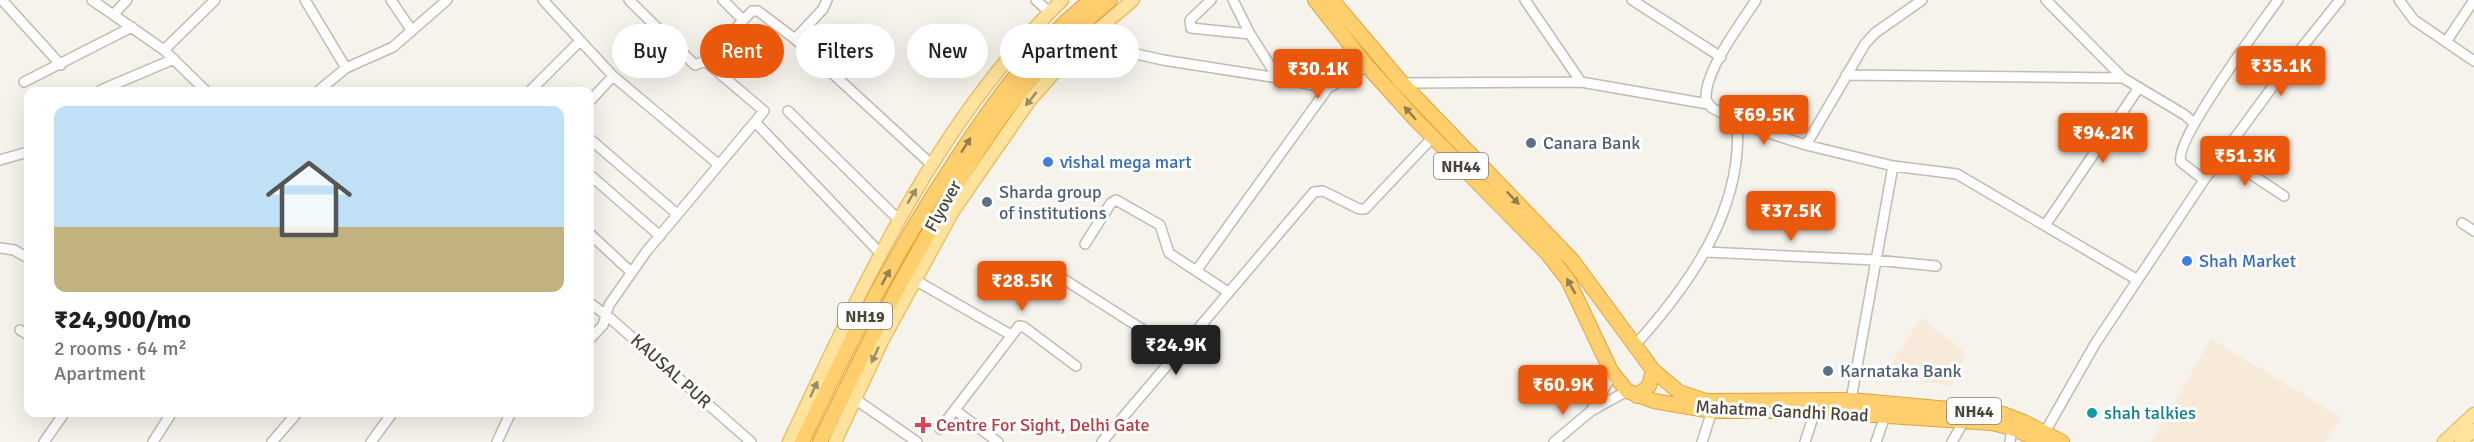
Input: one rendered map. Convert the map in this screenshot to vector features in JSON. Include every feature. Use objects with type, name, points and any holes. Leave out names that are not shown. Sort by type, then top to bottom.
[{"type":"highway","name":"Flyover","points":[[802,442],[880,288],[934,194],[1008,84],[1065,22],[1091,0]]},
{"type":"highway","name":"Flyover","points":[[820,442],[870,340],[955,184],[987,133],[1027,80],[1071,34],[1110,0]]},
{"type":"highway","name":"NH44","points":[[1315,0],[1367,66],[1548,254],[1568,280],[1613,373],[1632,393]]},
{"type":"highway","name":"Mahatma Gandhi Road","points":[[1332,0],[1402,82],[1572,260],[1653,370],[1679,392],[1706,401],[1851,400],[2002,414],[2044,437]]},
{"type":"highway","points":[[1598,338],[1621,324]]},
{"type":"highway","points":[[1632,393],[1649,386],[1653,370]]},
{"type":"highway","name":"Mahatma Gandhi Road","points":[[1632,393],[1712,411],[1815,411],[1964,421],[2011,435],[2044,437],[2062,442]]},
{"type":"main road","points":[[789,442],[880,253],[945,141],[1017,46],[1062,0]]},
{"type":"main road","points":[[1104,24],[1133,0]]},
{"type":"main road","points":[[835,442],[882,341],[953,211],[1030,100],[1050,78]]},
{"type":"main road","points":[[2444,442],[2474,414]]},
{"type":"main road","points":[[2461,442],[2474,430]]},
{"type":"street","points":[[2,0],[61,65]]},
{"type":"street","points":[[93,0],[164,50],[202,87]]},
{"type":"street","points":[[114,14],[127,0]]},
{"type":"street","points":[[164,50],[215,0]]},
{"type":"street","points":[[305,0],[346,68]]},
{"type":"street","points":[[391,0],[412,31]]},
{"type":"street","points":[[322,87],[346,68],[387,50],[447,0]]},
{"type":"street","points":[[543,0],[612,74]]},
{"type":"street","points":[[629,0],[693,64],[700,63]]},
{"type":"street","points":[[723,0],[743,20]]},
{"type":"street","points":[[795,39],[823,9],[827,0]]},
{"type":"street","points":[[1036,0],[1050,13]]},
{"type":"street","points":[[1210,0],[1190,20],[1191,28],[1250,34]]},
{"type":"street","points":[[1233,0],[1250,34],[1278,78]]},
{"type":"street","points":[[1526,0],[1581,82]]},
{"type":"street","points":[[1632,0],[1721,57]]},
{"type":"street","points":[[1708,104],[1706,96],[1709,84],[1721,57],[1756,0]]},
{"type":"street","points":[[1806,145],[1846,75],[1875,33],[1922,0]]},
{"type":"street","points":[[2046,0],[2123,78],[2185,115],[2194,123]]},
{"type":"street","points":[[2204,180],[2184,165],[2179,156],[2194,123],[2278,0]]},
{"type":"street","points":[[2044,437],[2083,364],[2136,279],[2222,155],[2301,47],[2340,0]]},
{"type":"street","points":[[2399,0],[2414,20],[2474,61]]},
{"type":"street","points":[[2446,42],[2474,0]]},
{"type":"street","points":[[739,24],[752,11],[758,10],[795,39],[931,164]]},
{"type":"street","points":[[24,82],[132,27]]},
{"type":"street","points":[[534,87],[580,42]]},
{"type":"street","points":[[1139,55],[1328,88]]},
{"type":"street","points":[[108,87],[174,59]]},
{"type":"street","points":[[1196,271],[1328,88],[1367,66]]},
{"type":"street","points":[[1846,75],[2123,78]]},
{"type":"street","points":[[594,97],[612,78]]},
{"type":"street","points":[[616,78],[718,164]]},
{"type":"street","points":[[594,335],[603,325],[606,314],[631,272],[718,164],[756,123],[763,109],[726,78]]},
{"type":"street","points":[[1402,82],[1581,82],[1708,104],[1737,121],[1806,145],[1893,166],[1957,174],[2046,224],[2136,279]]},
{"type":"street","points":[[2046,224],[2138,89]]},
{"type":"street","points":[[788,111],[898,219]]},
{"type":"street","points":[[1636,344],[1663,314],[1706,252],[1728,200],[1736,168],[1739,146],[1737,121]]},
{"type":"street","points":[[756,123],[880,253]]},
{"type":"street","points":[[1102,442],[1314,192],[1323,191],[1359,209],[1365,209],[1433,137]]},
{"type":"street","points":[[594,142],[677,214]]},
{"type":"street","points":[[0,160],[24,153]]},
{"type":"street","points":[[2222,155],[2284,196]]},
{"type":"street","points":[[1851,400],[1893,166]]},
{"type":"street","points":[[594,178],[660,236]]},
{"type":"street","points":[[1085,244],[1111,203],[1116,200],[1160,225],[1169,253],[1228,292]]},
{"type":"street","points":[[2463,223],[2474,231]]},
{"type":"street","points":[[594,238],[631,272]]},
{"type":"street","points":[[0,248],[24,255]]},
{"type":"street","points":[[1706,252],[1875,260],[1936,266]]},
{"type":"street","points":[[915,280],[1011,334]]},
{"type":"street","points":[[1065,280],[1178,352]]},
{"type":"street","name":"KAUSAL PUR","points":[[594,306],[750,442]]},
{"type":"street","points":[[940,429],[1019,326],[1024,327],[1076,366]]},
{"type":"street","points":[[1591,411],[1613,373]]},
{"type":"street","points":[[1554,442],[1591,411],[1632,393]]},
{"type":"street","points":[[855,399],[917,442]]},
{"type":"street","points":[[955,411],[998,442]]},
{"type":"street","points":[[1702,442],[1712,411]]},
{"type":"street","points":[[1805,442],[1815,411]]},
{"type":"street","points":[[1876,442],[1885,416]]},
{"type":"street","points":[[44,442],[62,417]]},
{"type":"street","points":[[153,442],[169,417]]},
{"type":"street","points":[[272,442],[294,417]]},
{"type":"street","points":[[371,442],[389,417]]},
{"type":"street","points":[[497,442],[509,417]]},
{"type":"street","points":[[1952,442],[1964,421]]},
{"type":"shaded area","points":[[1921,318],[1966,353],[1951,386],[1905,378],[1891,365]]},
{"type":"shaded area","points":[[2211,339],[2341,417],[2325,442],[2151,442]]},
{"type":"place","name":"Canara Bank","points":[[1531,143]]},
{"type":"place","name":"vishal mega mart","points":[[1048,162]]},
{"type":"place","name":"Sharda group of institutions","points":[[987,202]]},
{"type":"place","name":"Shah Market","points":[[2187,261]]},
{"type":"place","name":"Karnataka Bank","points":[[1828,371]]},
{"type":"place","name":"shah talkies","points":[[2092,413]]},
{"type":"place","name":"Centre For Sight, Delhi Gate","points":[[923,425]]}]
